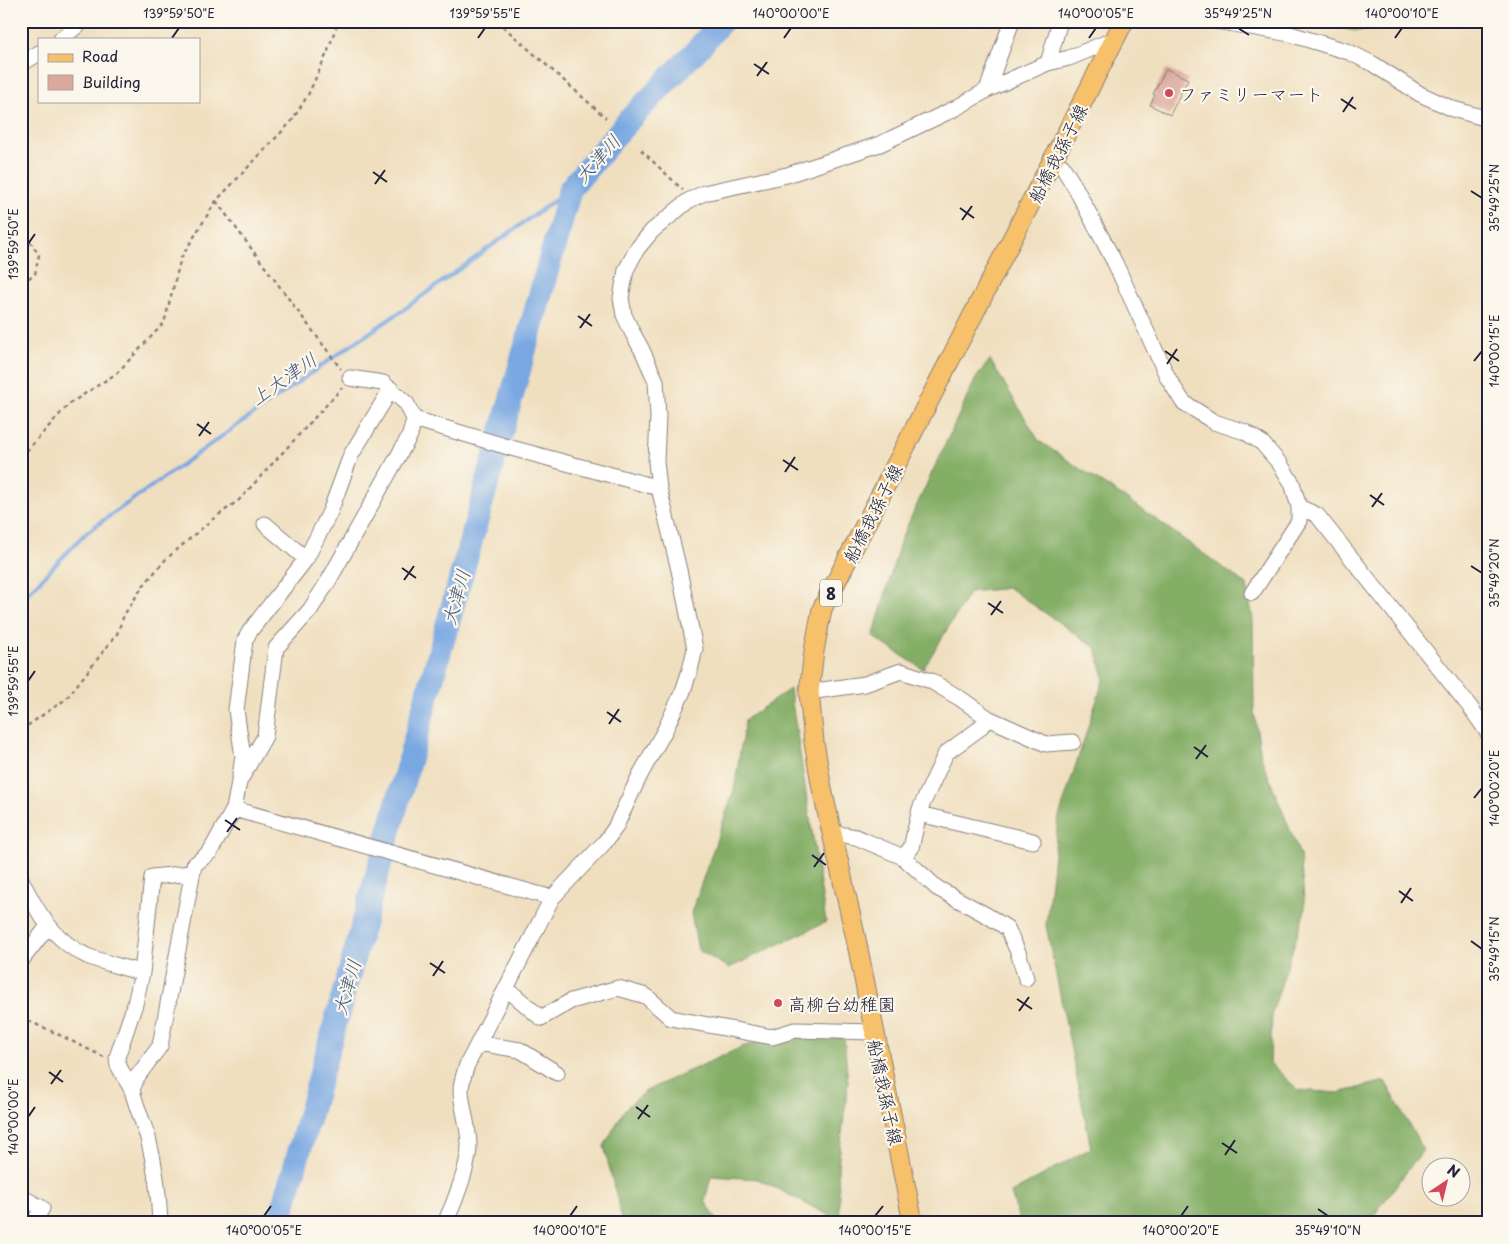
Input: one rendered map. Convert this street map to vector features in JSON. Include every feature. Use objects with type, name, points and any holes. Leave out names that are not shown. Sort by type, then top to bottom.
[{"type":"main road","name":"船橋我孫子線","points":[[913,1223],[887,1088],[814,742],[809,692],[814,651],[822,609],[1124,21]]},
{"type":"street","points":[[62,38],[83,21]]},
{"type":"street","points":[[987,90],[1012,21]]},
{"type":"street","points":[[1048,63],[1060,21]]},
{"type":"street","points":[[1216,21],[1290,34],[1349,52],[1373,64],[1420,94],[1453,109],[1488,119]]},
{"type":"street","points":[[445,1223],[465,1169],[469,1148],[468,1130],[461,1092],[467,1065],[552,898],[605,842],[615,828],[665,730],[683,690],[695,649],[680,570],[659,488],[656,462],[658,416],[656,382],[628,324],[621,298],[626,270],[631,257],[652,232],[692,198],[704,193],[787,175],[880,144],[948,112],[987,90],[1048,63],[1069,58],[1115,39]]},
{"type":"street","points":[[21,64],[38,54]]},
{"type":"street","points":[[1053,162],[1062,166],[1075,187],[1115,263],[1168,378],[1183,402],[1214,422],[1245,432],[1262,443],[1280,464],[1292,483],[1299,507],[1299,520],[1252,593]]},
{"type":"street","points":[[239,782],[265,736],[276,648],[310,610],[329,580],[410,435],[414,419],[407,404],[392,389],[383,383],[350,378]]},
{"type":"street","points":[[132,1090],[138,1077],[160,1046],[191,873],[194,865],[210,852],[234,809],[243,757],[236,710],[245,640],[306,559],[330,512],[351,455],[392,389]]},
{"type":"street","points":[[414,419],[659,488]]},
{"type":"street","points":[[1299,507],[1316,515],[1470,707],[1488,733]]},
{"type":"street","points":[[265,524],[306,559]]},
{"type":"street","points":[[809,692],[865,684],[901,671],[931,681],[988,718],[1046,744],[1074,742]]},
{"type":"street","points":[[904,857],[911,848],[919,814],[946,753],[979,730],[988,718]]},
{"type":"street","points":[[234,809],[552,898]]},
{"type":"street","points":[[919,814],[1033,841]]},
{"type":"street","points":[[832,833],[856,836],[904,857],[937,888],[1007,928],[1018,952],[1026,978]]},
{"type":"street","points":[[160,1223],[159,1204],[148,1137],[132,1090],[118,1065],[119,1052],[135,1004],[142,973],[152,877],[191,873]]},
{"type":"street","points":[[21,879],[30,899],[48,926],[63,942],[88,956],[142,973]]},
{"type":"street","points":[[21,961],[48,926]]},
{"type":"street","points":[[506,988],[541,1018],[571,1001],[618,988],[646,996],[670,1018],[772,1037],[795,1030],[874,1032]]},
{"type":"street","points":[[478,1043],[520,1050],[557,1073]]},
{"type":"street","points":[[21,1197],[42,1208],[34,1223]]},
{"type":"path","points":[[21,457],[69,404],[118,373],[164,323],[181,258],[216,201],[291,122],[308,95],[328,51],[338,21]]},
{"type":"path","points":[[498,21],[606,118]]},
{"type":"path","points":[[641,150],[692,198]]},
{"type":"path","points":[[216,201],[335,364]]},
{"type":"path","points":[[21,228],[39,255],[34,274],[21,283]]},
{"type":"path","points":[[21,730],[66,699],[118,634],[124,615],[143,586],[166,559],[213,519],[239,500],[350,378]]},
{"type":"path","points":[[21,1018],[118,1065]]},
{"type":"green space","points":[[1301,21],[1426,21],[1357,31]]},
{"type":"green space","points":[[990,360],[1039,441],[1150,515],[1247,585],[1253,620],[1254,711],[1261,757],[1300,855],[1305,910],[1272,1013],[1270,1063],[1298,1090],[1339,1093],[1385,1081],[1423,1150],[1368,1223],[1020,1223],[1011,1193],[1091,1148],[1046,925],[1058,820],[1104,678],[1096,648],[1009,588],[970,592],[923,669],[873,637],[901,539],[976,378]]},
{"type":"green space","points":[[790,689],[826,922],[729,968],[698,950],[691,913],[734,790],[745,720]]},
{"type":"green space","points":[[796,1033],[844,1038],[848,1083],[838,1167],[840,1221],[758,1179],[711,1176],[705,1201],[719,1223],[623,1223],[604,1146],[625,1109],[645,1091],[744,1046]]},
{"type":"building","points":[[1166,69],[1188,79],[1170,115],[1150,105],[1155,95],[1153,94]]},
{"type":"waterway","name":"大津川","points":[[279,1223],[570,189],[629,120],[696,51],[722,21]]},
{"type":"waterway","name":"上大津川","points":[[21,600],[87,532],[403,310],[570,189]]},
{"type":"place","name":"ファミリーマート","points":[[1169,93]]},
{"type":"place","name":"高柳台幼稚園","points":[[778,1003]]}]
